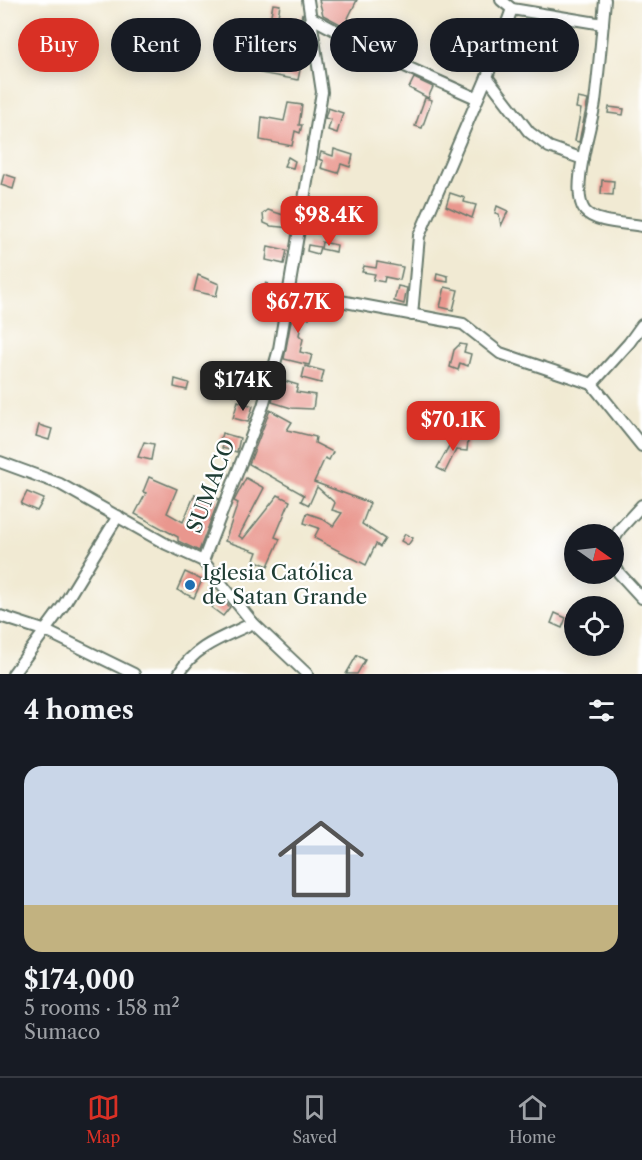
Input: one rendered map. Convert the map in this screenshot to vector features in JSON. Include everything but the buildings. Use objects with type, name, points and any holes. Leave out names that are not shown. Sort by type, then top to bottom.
[{"type":"street","name":"SUMACO","points":[[308,0],[312,18]]},
{"type":"street","points":[[501,0],[512,9],[603,24]]},
{"type":"street","points":[[605,0],[595,104],[584,159],[580,199],[583,209],[591,216],[642,226]]},
{"type":"street","points":[[412,315],[419,236],[512,9]]},
{"type":"street","points":[[318,21],[389,59],[476,98]]},
{"type":"street","name":"SUMACO","points":[[203,561],[272,378],[322,92],[318,62]]},
{"type":"street","points":[[486,77],[529,132],[549,147],[584,159]]},
{"type":"street","points":[[287,291],[463,324],[500,353],[592,384],[642,446]]},
{"type":"street","points":[[592,384],[642,325]]},
{"type":"street","points":[[0,462],[60,484],[166,544],[203,561],[254,623],[307,674]]},
{"type":"street","points":[[624,525],[642,505]]},
{"type":"street","points":[[13,674],[46,631],[118,516]]},
{"type":"street","points":[[624,578],[642,598]]},
{"type":"street","points":[[0,616],[46,631],[134,674]]},
{"type":"street","points":[[179,674],[191,656],[254,623]]},
{"type":"place","name":"Iglesia Católica de Satan Grande","points":[[190,585]]}]
